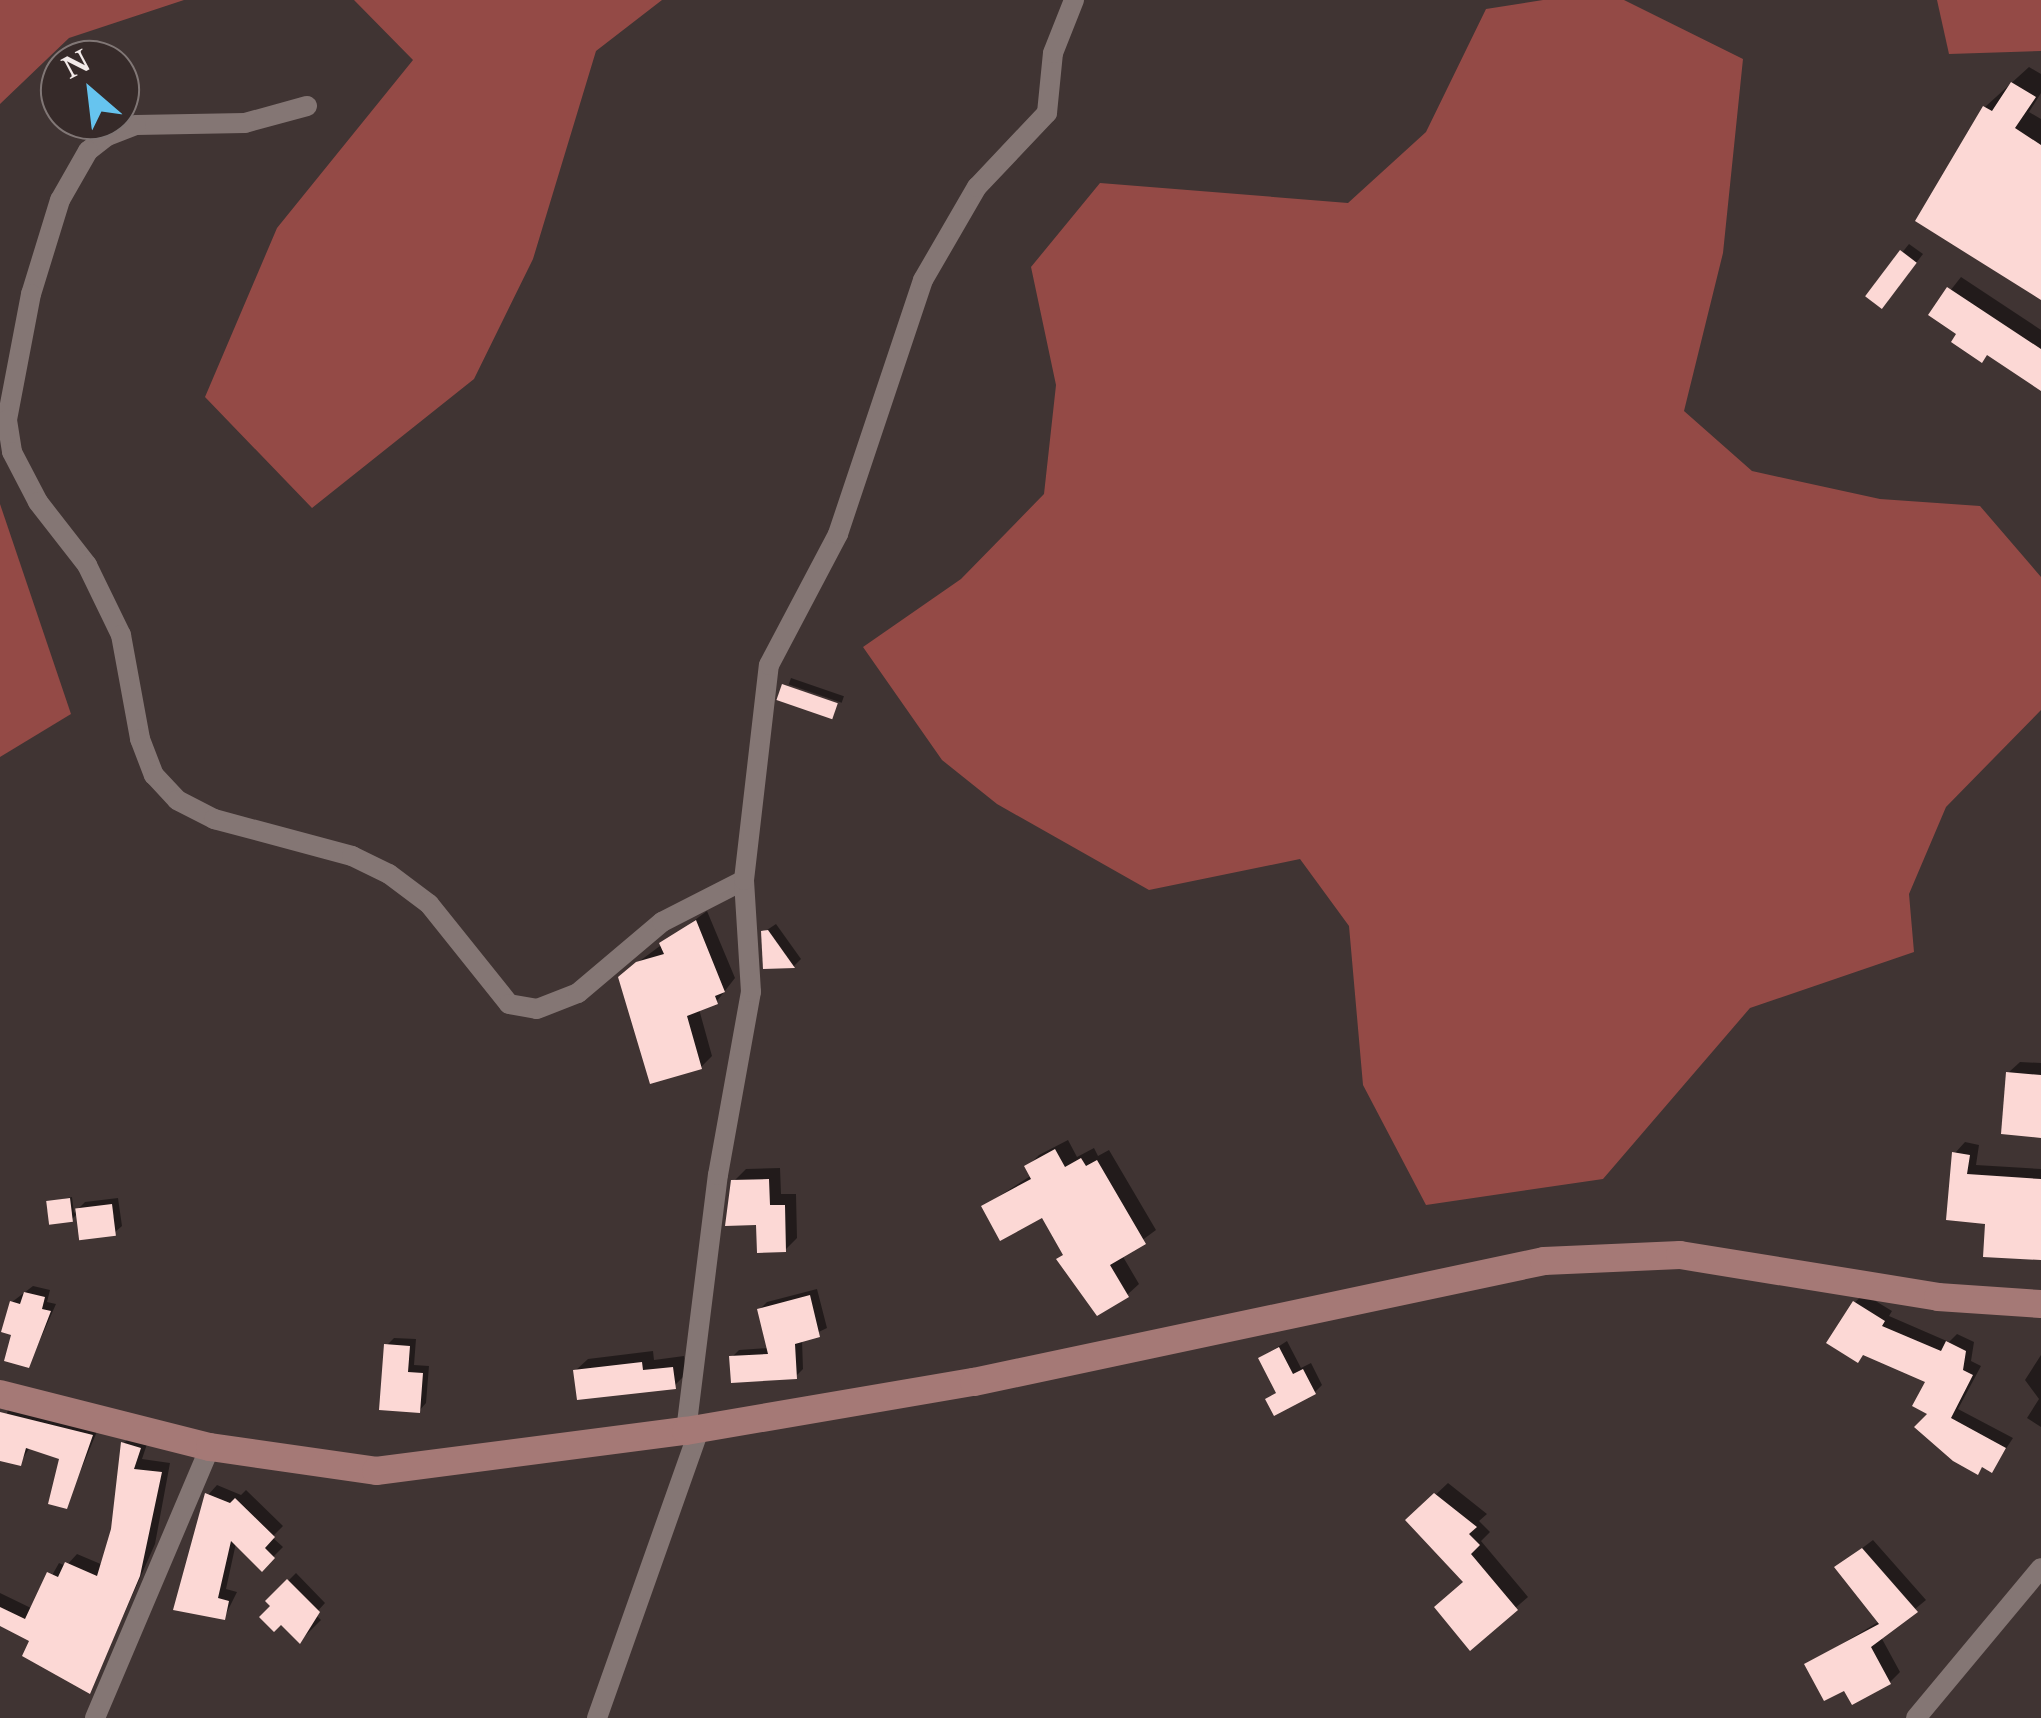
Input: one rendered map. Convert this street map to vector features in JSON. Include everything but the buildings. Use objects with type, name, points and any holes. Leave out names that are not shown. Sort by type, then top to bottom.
[{"type":"street","points":[[598,1718],[694,1429],[718,1176],[752,992],[744,880],[769,665],[838,534],[930,266],[977,187],[1046,114],[1053,53],[1074,0]]},
{"type":"street","points":[[307,106],[245,124],[136,126],[107,136],[88,151],[60,200],[31,294],[7,420],[12,452],[38,502],[86,565],[121,635],[140,738],[154,775],[177,800],[214,819],[352,856],[389,874],[429,904],[510,1004],[537,1009],[578,993],[662,922],[744,880]]},
{"type":"street","points":[[0,1394],[210,1447],[376,1471],[694,1429],[974,1382],[1544,1262],[1680,1255],[1938,1297],[2041,1304]]},
{"type":"street","points":[[95,1718],[210,1447]]},
{"type":"street","points":[[1916,1718],[2041,1568]]},
{"type":"shaded area","points":[[0,0],[184,0],[67,40],[40,40],[40,66],[0,104]]},
{"type":"shaded area","points":[[354,0],[662,0],[596,51],[533,259],[474,379],[312,508],[205,397],[277,228],[413,60]]},
{"type":"shaded area","points":[[1543,0],[1624,0],[1743,59],[1723,253],[1684,411],[1752,471],[1880,499],[1980,506],[2041,577],[2041,710],[1946,807],[1909,894],[1914,952],[1750,1008],[1603,1179],[1426,1205],[1363,1085],[1349,926],[1300,859],[1149,890],[997,804],[942,760],[863,647],[961,579],[1044,494],[1056,385],[1031,267],[1100,183],[1348,203],[1426,132],[1486,9]]},
{"type":"shaded area","points":[[1937,0],[2041,0],[2041,51],[1949,54]]},
{"type":"shaded area","points":[[0,504],[71,714],[0,757]]}]
